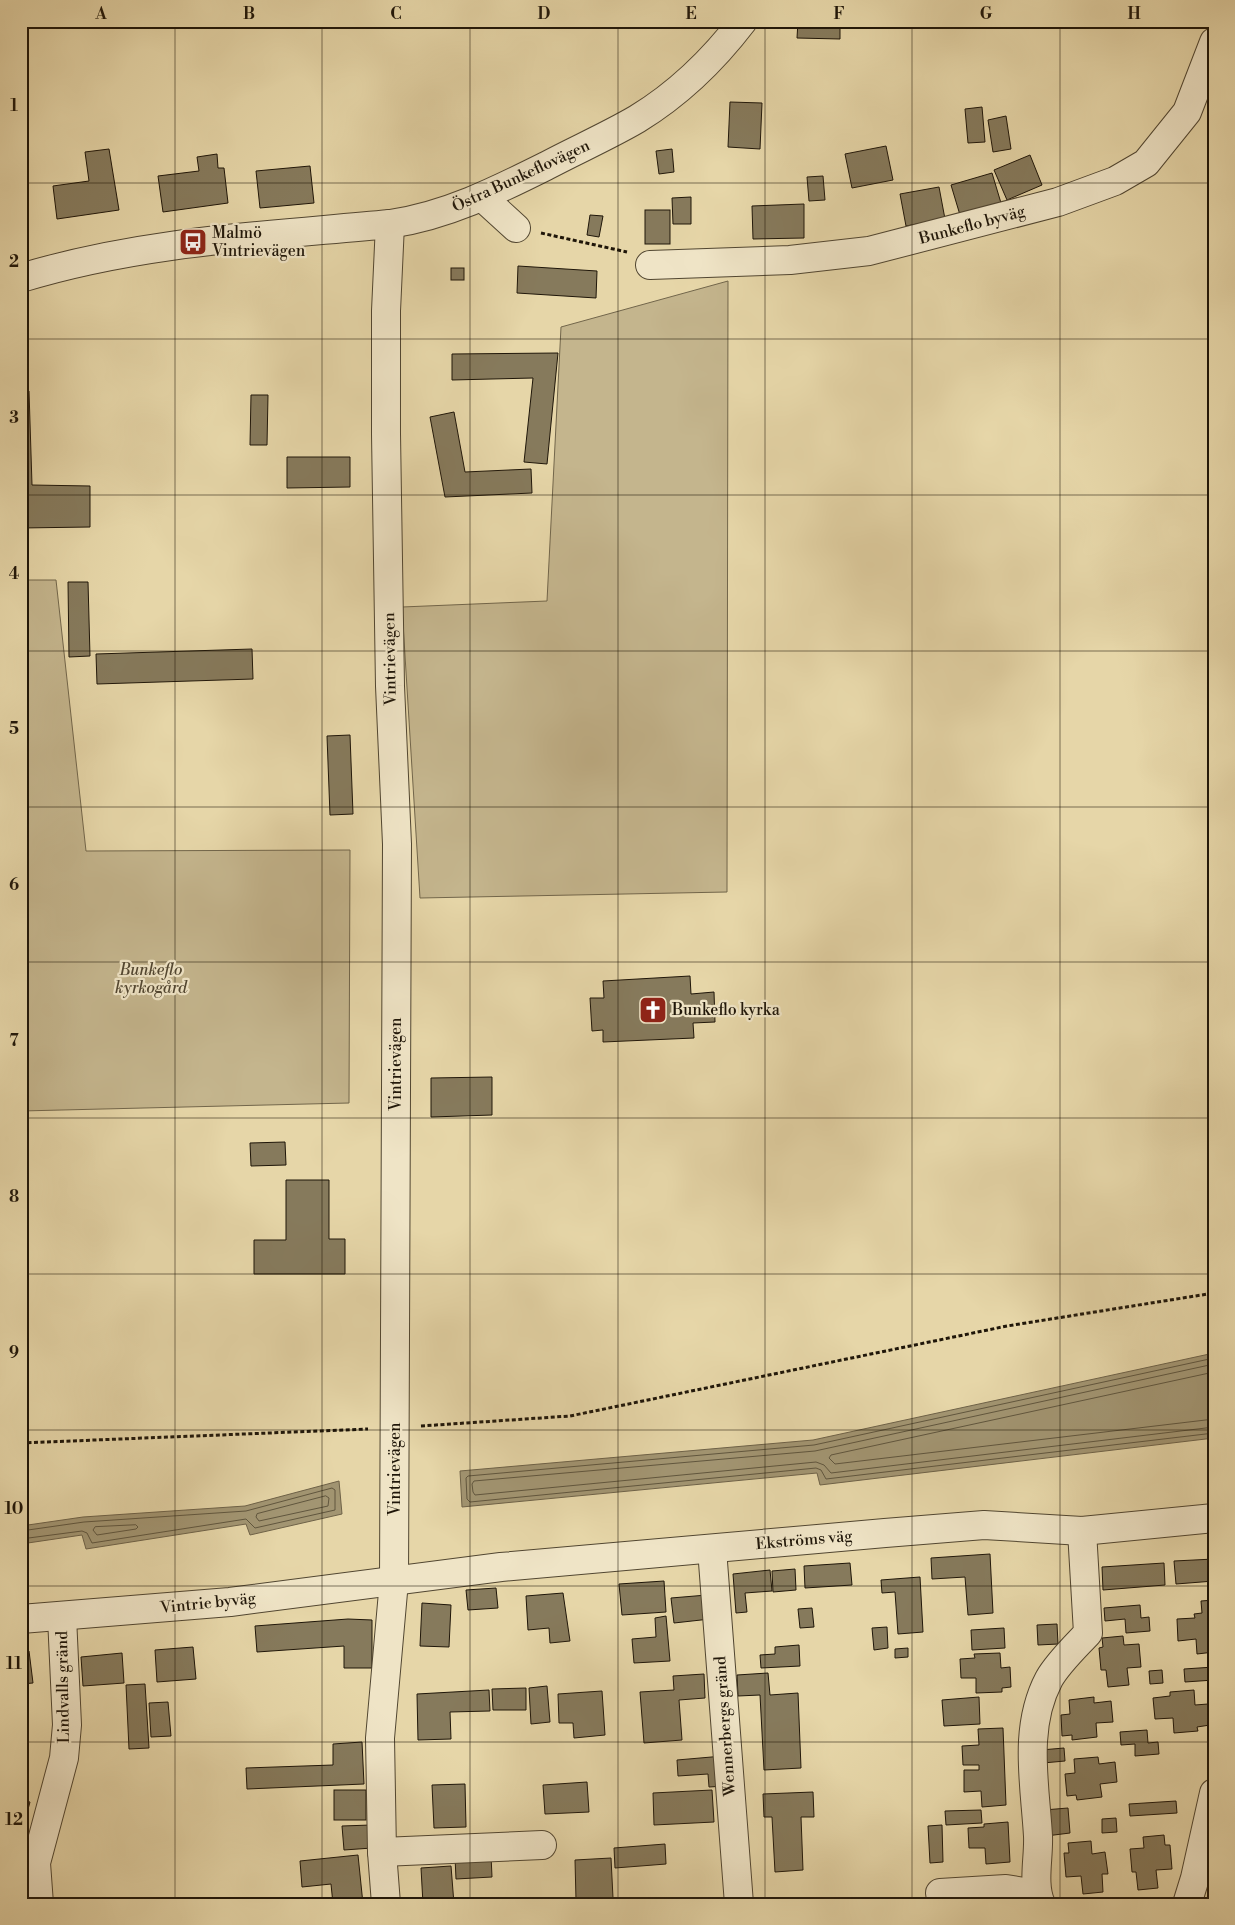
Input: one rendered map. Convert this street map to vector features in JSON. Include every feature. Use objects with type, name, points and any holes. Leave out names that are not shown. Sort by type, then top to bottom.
[{"type":"street","name":"Östra Bunkeflovägen","points":[[21,278],[92,259],[142,249],[418,220],[482,197],[637,119],[692,78],[743,21]]},
{"type":"street","name":"Bunkeflo byväg","points":[[650,265],[790,260],[869,251],[1058,202],[1115,180],[1146,163],[1187,112],[1214,42]]},
{"type":"street","points":[[482,197],[516,228]]},
{"type":"street","name":"Vintrievägen","points":[[386,1904],[382,1852],[380,1738],[394,1581],[397,844],[390,686],[386,310],[390,224]]},
{"type":"street","name":"Ekströms väg","points":[[394,1581],[501,1567],[984,1526],[1082,1531],[1214,1518]]},
{"type":"street","points":[[940,1893],[1006,1889],[1039,1899],[1038,1838],[1032,1763],[1036,1708],[1050,1678],[1088,1633],[1082,1531]]},
{"type":"street","name":"Wennerbergs gränd","points":[[712,1549],[739,1904]]},
{"type":"street","name":"Vintrie byväg","points":[[21,1619],[230,1602],[394,1581]]},
{"type":"street","name":"Lindvalls gränd","points":[[40,1904],[36,1863],[64,1758],[67,1725],[62,1617]]},
{"type":"street","points":[[1187,1904],[1195,1878],[1214,1793]]},
{"type":"street","points":[[382,1852],[542,1845]]},
{"type":"path","points":[[516,228],[624,251],[650,265]]},
{"type":"path","points":[[21,1443],[395,1427],[570,1416],[1007,1326],[1214,1293]]},
{"type":"green space","points":[[728,281],[727,892],[420,898],[402,607],[547,601],[561,327]]},
{"type":"green space","name":"Bunkeflo kyrkogård","points":[[21,580],[56,580],[86,851],[350,850],[349,1103],[21,1111]]},
{"type":"water","points":[[1214,1353],[1214,1438],[820,1485],[817,1473],[462,1507],[460,1471],[813,1440]]},
{"type":"water","points":[[339,1481],[342,1514],[250,1535],[246,1524],[86,1549],[82,1535],[21,1544],[21,1526],[83,1517],[245,1506]]},
{"type":"building","points":[[798,21],[840,21],[840,39],[797,38]]},
{"type":"building","points":[[730,102],[762,103],[760,149],[728,147]]},
{"type":"building","points":[[982,107],[985,142],[968,143],[965,109]]},
{"type":"building","points":[[1006,116],[1011,149],[993,152],[988,120]]},
{"type":"building","points":[[886,146],[893,180],[852,188],[845,154]]},
{"type":"building","points":[[109,149],[119,210],[57,219],[53,186],[89,181],[85,152]]},
{"type":"building","points":[[672,149],[674,172],[659,174],[656,151]]},
{"type":"building","points":[[217,154],[218,168],[224,168],[228,203],[163,212],[158,176],[199,171],[197,157]]},
{"type":"building","points":[[1030,155],[1042,185],[1007,200],[994,170]]},
{"type":"building","points":[[310,166],[314,203],[260,208],[256,171]]},
{"type":"building","points":[[992,173],[1001,203],[960,215],[951,185]]},
{"type":"building","points":[[823,176],[825,200],[809,201],[807,177]]},
{"type":"building","points":[[939,187],[945,219],[906,226],[900,194]]},
{"type":"building","points":[[691,197],[691,224],[673,224],[672,198]]},
{"type":"building","points":[[804,204],[804,238],[753,239],[752,206]]},
{"type":"building","points":[[645,210],[670,210],[670,244],[645,244]]},
{"type":"building","points":[[590,215],[603,216],[599,237],[587,235]]},
{"type":"building","points":[[518,266],[597,271],[596,298],[517,293]]},
{"type":"building","points":[[451,268],[464,268],[464,280],[451,280]]},
{"type":"building","points":[[558,353],[547,464],[524,462],[533,378],[452,380],[452,354]]},
{"type":"building","points":[[21,391],[29,391],[32,485],[90,486],[90,527],[21,528]]},
{"type":"building","points":[[251,395],[268,395],[267,445],[250,445]]},
{"type":"building","points":[[454,412],[465,472],[531,469],[532,493],[445,497],[430,417]]},
{"type":"building","points":[[287,457],[350,457],[350,487],[287,488]]},
{"type":"building","points":[[68,582],[88,582],[90,656],[69,657]]},
{"type":"building","points":[[252,649],[253,679],[97,684],[96,654]]},
{"type":"building","points":[[350,735],[353,814],[330,815],[327,736]]},
{"type":"building","name":"Bunkeflo kyrka","points":[[690,976],[691,994],[714,992],[715,1022],[693,1023],[694,1038],[603,1042],[603,1030],[592,1031],[590,998],[604,998],[603,981]]},
{"type":"building","points":[[492,1077],[492,1115],[431,1117],[431,1078]]},
{"type":"building","points":[[285,1142],[286,1165],[251,1166],[250,1143]]},
{"type":"building","points":[[286,1180],[329,1180],[329,1239],[345,1239],[345,1274],[254,1274],[254,1240],[286,1240]]},
{"type":"building","points":[[990,1554],[993,1613],[968,1615],[965,1577],[932,1579],[931,1558]]},
{"type":"building","points":[[1214,1559],[1214,1581],[1176,1584],[1174,1561]]},
{"type":"building","points":[[850,1563],[852,1585],[805,1588],[804,1566]]},
{"type":"building","points":[[1164,1563],[1165,1585],[1103,1590],[1102,1567]]},
{"type":"building","points":[[795,1569],[796,1590],[773,1592],[772,1571]]},
{"type":"building","points":[[770,1570],[772,1591],[745,1593],[747,1612],[736,1613],[733,1574]]},
{"type":"building","points":[[920,1577],[923,1632],[898,1634],[895,1592],[882,1593],[881,1580]]},
{"type":"building","points":[[664,1581],[666,1612],[622,1615],[619,1584]]},
{"type":"building","points":[[496,1588],[498,1608],[468,1610],[466,1590]]},
{"type":"building","points":[[563,1593],[570,1641],[550,1643],[549,1628],[528,1630],[526,1596]]},
{"type":"building","points":[[707,1595],[710,1619],[674,1623],[671,1598]]},
{"type":"building","points":[[1214,1600],[1214,1652],[1197,1654],[1196,1639],[1178,1641],[1177,1619],[1195,1618],[1194,1614],[1202,1613],[1201,1601]]},
{"type":"building","points":[[422,1603],[451,1605],[449,1647],[420,1646]]},
{"type":"building","points":[[1140,1605],[1141,1618],[1149,1617],[1150,1631],[1126,1633],[1125,1619],[1105,1621],[1104,1608]]},
{"type":"building","points":[[812,1608],[814,1627],[800,1628],[798,1609]]},
{"type":"building","points":[[666,1616],[670,1661],[634,1663],[632,1639],[656,1637],[655,1618]]},
{"type":"building","points":[[348,1619],[372,1620],[372,1668],[344,1668],[344,1646],[257,1652],[255,1626]]},
{"type":"building","points":[[1057,1624],[1058,1644],[1038,1645],[1037,1625]]},
{"type":"building","points":[[887,1627],[888,1648],[874,1650],[872,1628]]},
{"type":"building","points":[[1004,1628],[1005,1648],[972,1650],[971,1630]]},
{"type":"building","points":[[1123,1636],[1124,1645],[1139,1644],[1141,1667],[1127,1668],[1129,1685],[1108,1687],[1106,1670],[1101,1670],[1099,1648],[1103,1647],[1102,1638]]},
{"type":"building","points":[[799,1645],[800,1666],[761,1668],[760,1655],[775,1654],[775,1647]]},
{"type":"building","points":[[193,1647],[196,1679],[157,1682],[155,1650]]},
{"type":"building","points":[[908,1648],[908,1657],[895,1658],[895,1649]]},
{"type":"building","points":[[21,1651],[29,1651],[33,1683],[21,1684]]},
{"type":"building","points":[[122,1653],[124,1683],[83,1686],[81,1657]]},
{"type":"building","points":[[1000,1653],[1001,1668],[1010,1667],[1011,1687],[1002,1688],[1002,1692],[976,1693],[976,1678],[961,1678],[960,1659],[975,1658],[974,1654]]},
{"type":"building","points":[[1214,1667],[1214,1680],[1185,1682],[1184,1669]]},
{"type":"building","points":[[1162,1670],[1163,1683],[1150,1684],[1149,1671]]},
{"type":"building","points":[[768,1673],[770,1695],[798,1693],[801,1768],[764,1770],[760,1695],[738,1696],[737,1675]]},
{"type":"building","points":[[704,1674],[705,1698],[679,1700],[682,1740],[644,1743],[640,1692],[674,1690],[673,1676]]},
{"type":"building","points":[[145,1684],[149,1748],[129,1749],[126,1685]]},
{"type":"building","points":[[547,1686],[550,1722],[531,1724],[529,1688]]},
{"type":"building","points":[[526,1688],[526,1710],[493,1710],[492,1689]]},
{"type":"building","points":[[489,1690],[490,1711],[450,1712],[451,1739],[418,1740],[417,1694]]},
{"type":"building","points":[[1194,1690],[1195,1705],[1208,1704],[1210,1725],[1197,1727],[1198,1731],[1174,1733],[1173,1718],[1155,1719],[1153,1698],[1170,1696],[1170,1692]]},
{"type":"building","points":[[602,1691],[605,1735],[574,1738],[573,1723],[559,1723],[558,1694]]},
{"type":"building","points":[[979,1697],[980,1724],[944,1726],[942,1700]]},
{"type":"building","points":[[1094,1697],[1094,1703],[1111,1701],[1113,1722],[1096,1723],[1097,1737],[1072,1740],[1072,1735],[1062,1736],[1061,1715],[1070,1714],[1069,1700]]},
{"type":"building","points":[[168,1702],[171,1736],[151,1737],[149,1703]]},
{"type":"building","points":[[1003,1728],[1006,1805],[982,1807],[981,1791],[964,1792],[964,1770],[979,1770],[979,1765],[963,1765],[962,1746],[979,1745],[978,1729]]},
{"type":"building","points":[[1147,1730],[1148,1743],[1158,1742],[1159,1754],[1135,1756],[1135,1744],[1121,1745],[1120,1732]]},
{"type":"building","points":[[362,1742],[364,1784],[247,1789],[246,1768],[333,1765],[333,1744]]},
{"type":"building","points":[[1064,1748],[1065,1761],[1043,1763],[1041,1750]]},
{"type":"building","points":[[723,1756],[725,1786],[709,1787],[708,1774],[678,1776],[677,1760]]},
{"type":"building","points":[[1098,1757],[1099,1764],[1115,1762],[1117,1782],[1100,1784],[1102,1797],[1077,1800],[1076,1795],[1067,1796],[1065,1774],[1075,1773],[1074,1759]]},
{"type":"building","points":[[587,1782],[589,1812],[545,1814],[543,1785]]},
{"type":"building","points":[[465,1784],[466,1827],[434,1828],[432,1785]]},
{"type":"building","points":[[334,1790],[366,1790],[366,1820],[334,1820]]},
{"type":"building","points":[[712,1790],[714,1822],[654,1825],[653,1793]]},
{"type":"building","points":[[813,1792],[814,1817],[801,1817],[803,1870],[775,1872],[772,1817],[764,1817],[763,1794]]},
{"type":"building","points":[[21,1800],[30,1802],[21,1835]]},
{"type":"building","points":[[1176,1801],[1177,1813],[1130,1816],[1129,1804]]},
{"type":"building","points":[[1068,1808],[1070,1833],[1046,1836],[1044,1810]]},
{"type":"building","points":[[981,1810],[982,1823],[946,1825],[945,1811]]},
{"type":"building","points":[[1116,1818],[1117,1832],[1102,1833],[1102,1819]]},
{"type":"building","points":[[1008,1822],[1010,1862],[986,1864],[985,1848],[969,1848],[968,1828],[984,1827],[984,1824]]},
{"type":"building","points":[[371,1825],[372,1848],[344,1850],[342,1826]]},
{"type":"building","points":[[942,1825],[943,1862],[930,1863],[928,1826]]},
{"type":"building","points":[[1164,1835],[1165,1845],[1170,1845],[1172,1869],[1156,1870],[1158,1888],[1138,1890],[1136,1872],[1132,1872],[1130,1849],[1144,1848],[1143,1837]]},
{"type":"building","points":[[1091,1841],[1092,1854],[1105,1852],[1108,1874],[1102,1874],[1103,1892],[1083,1894],[1081,1876],[1066,1877],[1064,1853],[1069,1853],[1068,1843]]},
{"type":"building","points":[[665,1844],[666,1864],[615,1868],[614,1848]]},
{"type":"building","points":[[358,1855],[363,1904],[333,1904],[331,1884],[302,1887],[300,1861]]},
{"type":"building","points":[[491,1855],[492,1877],[456,1879],[455,1857]]},
{"type":"building","points":[[611,1858],[613,1898],[576,1900],[575,1860]]},
{"type":"building","points":[[451,1866],[454,1904],[423,1904],[421,1868]]},
{"type":"place","name":"Malmö Vintrievägen","points":[[193,242]]},
{"type":"place","name":"Bunkeflo kyrka","points":[[653,1010]]}]
